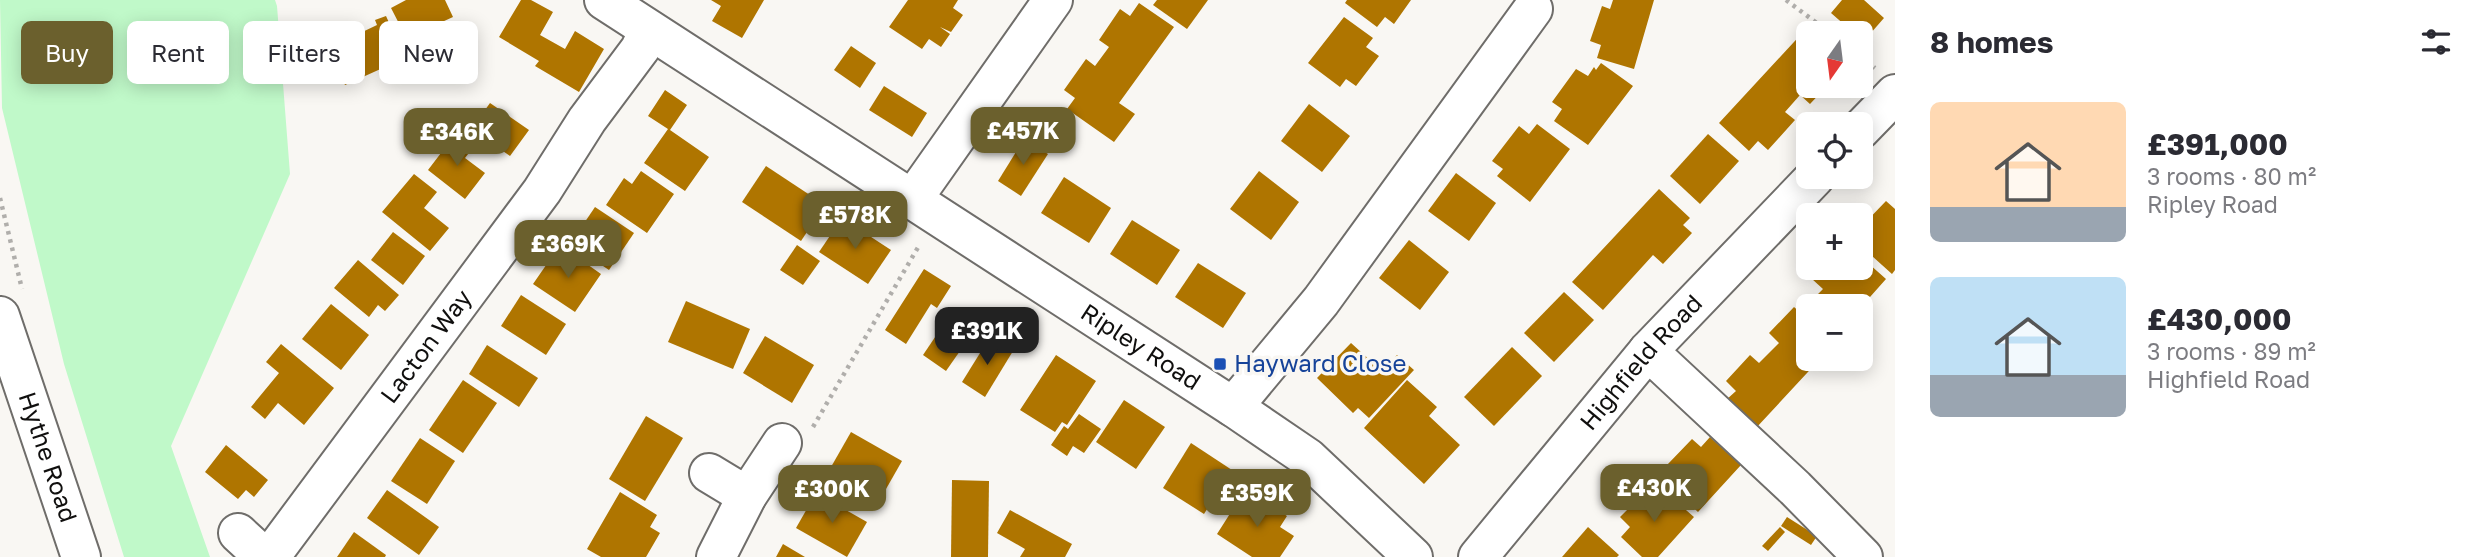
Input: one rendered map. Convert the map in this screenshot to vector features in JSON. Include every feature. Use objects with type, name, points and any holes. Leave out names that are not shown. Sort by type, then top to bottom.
[{"type":"street","name":"Ripley Road","points":[[604,0],[1308,458],[1413,557]]},
{"type":"street","points":[[924,208],[1053,0]]},
{"type":"street","points":[[1233,407],[1321,301],[1533,9]]},
{"type":"street","name":"Lacton Way","points":[[270,557],[542,191],[587,120],[640,49],[649,30]]},
{"type":"street","points":[[1873,117],[1895,94]]},
{"type":"street","name":"Highfield Road","points":[[1478,557],[1648,351],[1803,189]]},
{"type":"street","name":"Hythe Road","points":[[0,316],[81,557]]},
{"type":"street","points":[[1648,351],[1795,488],[1863,557]]},
{"type":"street","points":[[716,557],[747,496],[782,443]]},
{"type":"street","points":[[709,473],[747,496]]},
{"type":"path","points":[[1786,0],[1814,21]]},
{"type":"path","points":[[782,443],[807,438],[924,208]]},
{"type":"green space","points":[[0,0],[275,0],[278,21],[243,21],[243,84],[283,84],[290,174],[171,446],[210,557],[124,557],[64,364],[2,108]]},
{"type":"building","points":[[406,0],[445,0],[453,17],[444,21],[398,21],[391,8]]},
{"type":"building","points":[[521,0],[531,0],[553,12],[540,35],[565,49],[575,31],[604,49],[579,92],[535,66],[539,61],[499,37]]},
{"type":"building","points":[[711,0],[764,0],[742,38],[712,21],[721,6]]},
{"type":"building","points":[[908,0],[958,0],[953,8],[963,15],[951,32],[940,27],[950,34],[941,47],[929,39],[922,49],[889,27]]},
{"type":"building","points":[[1157,0],[1208,0],[1187,29],[1153,5]]},
{"type":"building","points":[[1347,0],[1411,0],[1394,24],[1385,17],[1377,27],[1345,3]]},
{"type":"building","points":[[1613,0],[1654,0],[1634,69],[1597,58],[1601,45],[1590,41],[1602,6],[1610,9]]},
{"type":"building","points":[[1842,0],[1864,0],[1884,18],[1873,31],[1873,21],[1840,21],[1831,13]]},
{"type":"building","points":[[1139,3],[1174,27],[1119,103],[1135,114],[1114,142],[1067,109],[1075,98],[1064,90],[1086,59],[1095,66],[1109,47],[1099,40],[1120,9],[1130,16]]},
{"type":"building","points":[[386,16],[388,21],[379,21],[379,70],[365,76],[365,31],[377,25],[375,20]]},
{"type":"building","points":[[1344,17],[1373,38],[1366,47],[1379,56],[1356,86],[1346,79],[1340,87],[1308,63]]},
{"type":"building","points":[[1796,40],[1797,98],[1785,112],[1795,120],[1768,150],[1758,141],[1749,151],[1719,123]]},
{"type":"building","points":[[851,46],[876,63],[860,88],[834,70]]},
{"type":"building","points":[[1601,63],[1633,86],[1588,145],[1554,121],[1562,109],[1552,102],[1576,69],[1588,76],[1594,67],[1596,70]]},
{"type":"building","points":[[884,86],[927,113],[912,137],[869,110]]},
{"type":"building","points":[[665,90],[687,105],[670,130],[709,157],[685,191],[644,163],[668,129],[648,116]]},
{"type":"building","points":[[1803,98],[1816,98],[1810,104]]},
{"type":"building","points":[[490,103],[529,130],[510,156],[490,142],[483,151],[465,138]]},
{"type":"building","points":[[1309,104],[1350,136],[1322,172],[1281,141]]},
{"type":"building","points":[[1537,124],[1570,149],[1530,202],[1497,176],[1503,169],[1492,161],[1519,126],[1529,134]]},
{"type":"building","points":[[1708,134],[1739,161],[1700,204],[1670,176]]},
{"type":"building","points":[[454,136],[472,149],[465,158],[485,173],[465,199],[428,170]]},
{"type":"building","points":[[1024,139],[1048,154],[1021,196],[998,181]]},
{"type":"building","points":[[766,166],[825,205],[801,241],[742,202]]},
{"type":"building","points":[[641,171],[674,194],[647,233],[606,205],[624,178],[632,184]]},
{"type":"building","points":[[1259,171],[1299,202],[1271,240],[1230,209]]},
{"type":"building","points":[[1456,173],[1496,203],[1469,241],[1428,211]]},
{"type":"building","points":[[414,174],[437,192],[424,208],[449,228],[430,251],[382,212]]},
{"type":"building","points":[[1064,177],[1111,208],[1089,243],[1041,213]]},
{"type":"building","points":[[1659,189],[1690,218],[1683,225],[1692,233],[1663,264],[1653,255],[1603,310],[1572,282]]},
{"type":"building","points":[[1886,201],[1895,209],[1895,270],[1892,274],[1873,257],[1873,215]]},
{"type":"building","points":[[595,207],[634,233],[609,270],[570,244]]},
{"type":"building","points":[[842,218],[891,250],[868,284],[819,252]]},
{"type":"building","points":[[1132,220],[1180,250],[1157,285],[1110,254]]},
{"type":"building","points":[[393,232],[425,256],[403,285],[371,260]]},
{"type":"building","points":[[1409,240],[1449,272],[1420,310],[1379,278]]},
{"type":"building","points":[[797,245],[820,261],[803,285],[780,270]]},
{"type":"building","points":[[567,250],[601,274],[575,312],[533,284],[551,258],[558,263]]},
{"type":"building","points":[[358,260],[399,295],[385,311],[378,305],[369,317],[334,288]]},
{"type":"building","points":[[1198,263],[1246,293],[1223,328],[1175,297]]},
{"type":"building","points":[[1873,268],[1886,279],[1873,294],[1818,294],[1823,289],[1813,280],[1873,280]]},
{"type":"building","points":[[924,269],[951,286],[937,308],[931,304],[906,344],[885,330]]},
{"type":"building","points":[[1564,292],[1594,320],[1554,362],[1524,333]]},
{"type":"building","points":[[521,295],[566,324],[546,355],[501,326]]},
{"type":"building","points":[[686,301],[750,329],[733,369],[668,342]]},
{"type":"building","points":[[331,304],[369,335],[341,370],[302,339]]},
{"type":"building","points":[[1794,307],[1796,309],[1796,371],[1809,371],[1756,428],[1726,400],[1736,391],[1726,381],[1750,355],[1759,363],[1779,343],[1769,333]]},
{"type":"building","points":[[952,312],[976,328],[946,371],[923,355]]},
{"type":"building","points":[[765,336],[814,365],[792,403],[743,373]]},
{"type":"building","points":[[990,337],[1013,351],[985,397],[962,382]]},
{"type":"building","points":[[1351,343],[1382,371],[1397,355],[1414,370],[1369,418],[1358,408],[1353,413],[1317,378]]},
{"type":"building","points":[[281,344],[334,388],[304,425],[278,403],[265,419],[251,407],[279,373],[266,362]]},
{"type":"building","points":[[487,345],[538,378],[519,407],[469,374]]},
{"type":"building","points":[[1512,347],[1542,376],[1494,426],[1464,397]]},
{"type":"building","points":[[1056,355],[1096,381],[1067,425],[1062,422],[1055,432],[1020,410]]},
{"type":"building","points":[[463,380],[497,403],[463,453],[429,430]]},
{"type":"building","points":[[1407,380],[1437,407],[1429,416],[1460,445],[1424,484],[1364,428]]},
{"type":"building","points":[[1124,400],[1165,427],[1136,469],[1096,442]]},
{"type":"building","points":[[1079,414],[1101,429],[1084,453],[1073,446],[1067,456],[1051,445],[1064,426],[1068,429]]},
{"type":"building","points":[[646,416],[683,438],[645,501],[609,479]]},
{"type":"building","points":[[851,432],[902,461],[882,496],[831,467]]},
{"type":"building","points":[[1710,437],[1741,465],[1698,512],[1668,484],[1678,474],[1667,465],[1692,439],[1701,447]]},
{"type":"building","points":[[420,438],[455,461],[427,504],[391,481]]},
{"type":"building","points":[[1191,443],[1232,470],[1204,514],[1163,488]]},
{"type":"building","points":[[226,445],[268,480],[254,497],[246,490],[238,499],[205,472]]},
{"type":"building","points":[[952,480],[989,481],[988,557],[951,557]]},
{"type":"building","points":[[387,490],[439,527],[419,555],[367,518]]},
{"type":"building","points":[[1663,490],[1694,517],[1658,557],[1642,557],[1621,537],[1630,527],[1620,517],[1645,492],[1654,499]]},
{"type":"building","points":[[620,492],[657,515],[650,527],[660,533],[646,557],[601,557],[587,549]]},
{"type":"building","points":[[816,493],[867,522],[847,557],[796,528]]},
{"type":"building","points":[[1256,496],[1287,516],[1280,527],[1294,536],[1280,557],[1252,557],[1217,534],[1240,498],[1250,505]]},
{"type":"building","points":[[1010,510],[1072,544],[1065,557],[1020,557],[1025,549],[997,533]]},
{"type":"building","points":[[1787,517],[1817,536],[1811,545],[1781,526]]},
{"type":"building","points":[[1588,527],[1619,555],[1562,557]]},
{"type":"building","points":[[1780,527],[1785,532],[1768,551],[1762,546]]},
{"type":"building","points":[[354,532],[386,555],[385,557],[337,557]]},
{"type":"building","points":[[783,544],[805,557],[776,557]]},
{"type":"place","name":"Hayward Close","points":[[1220,364]]}]
